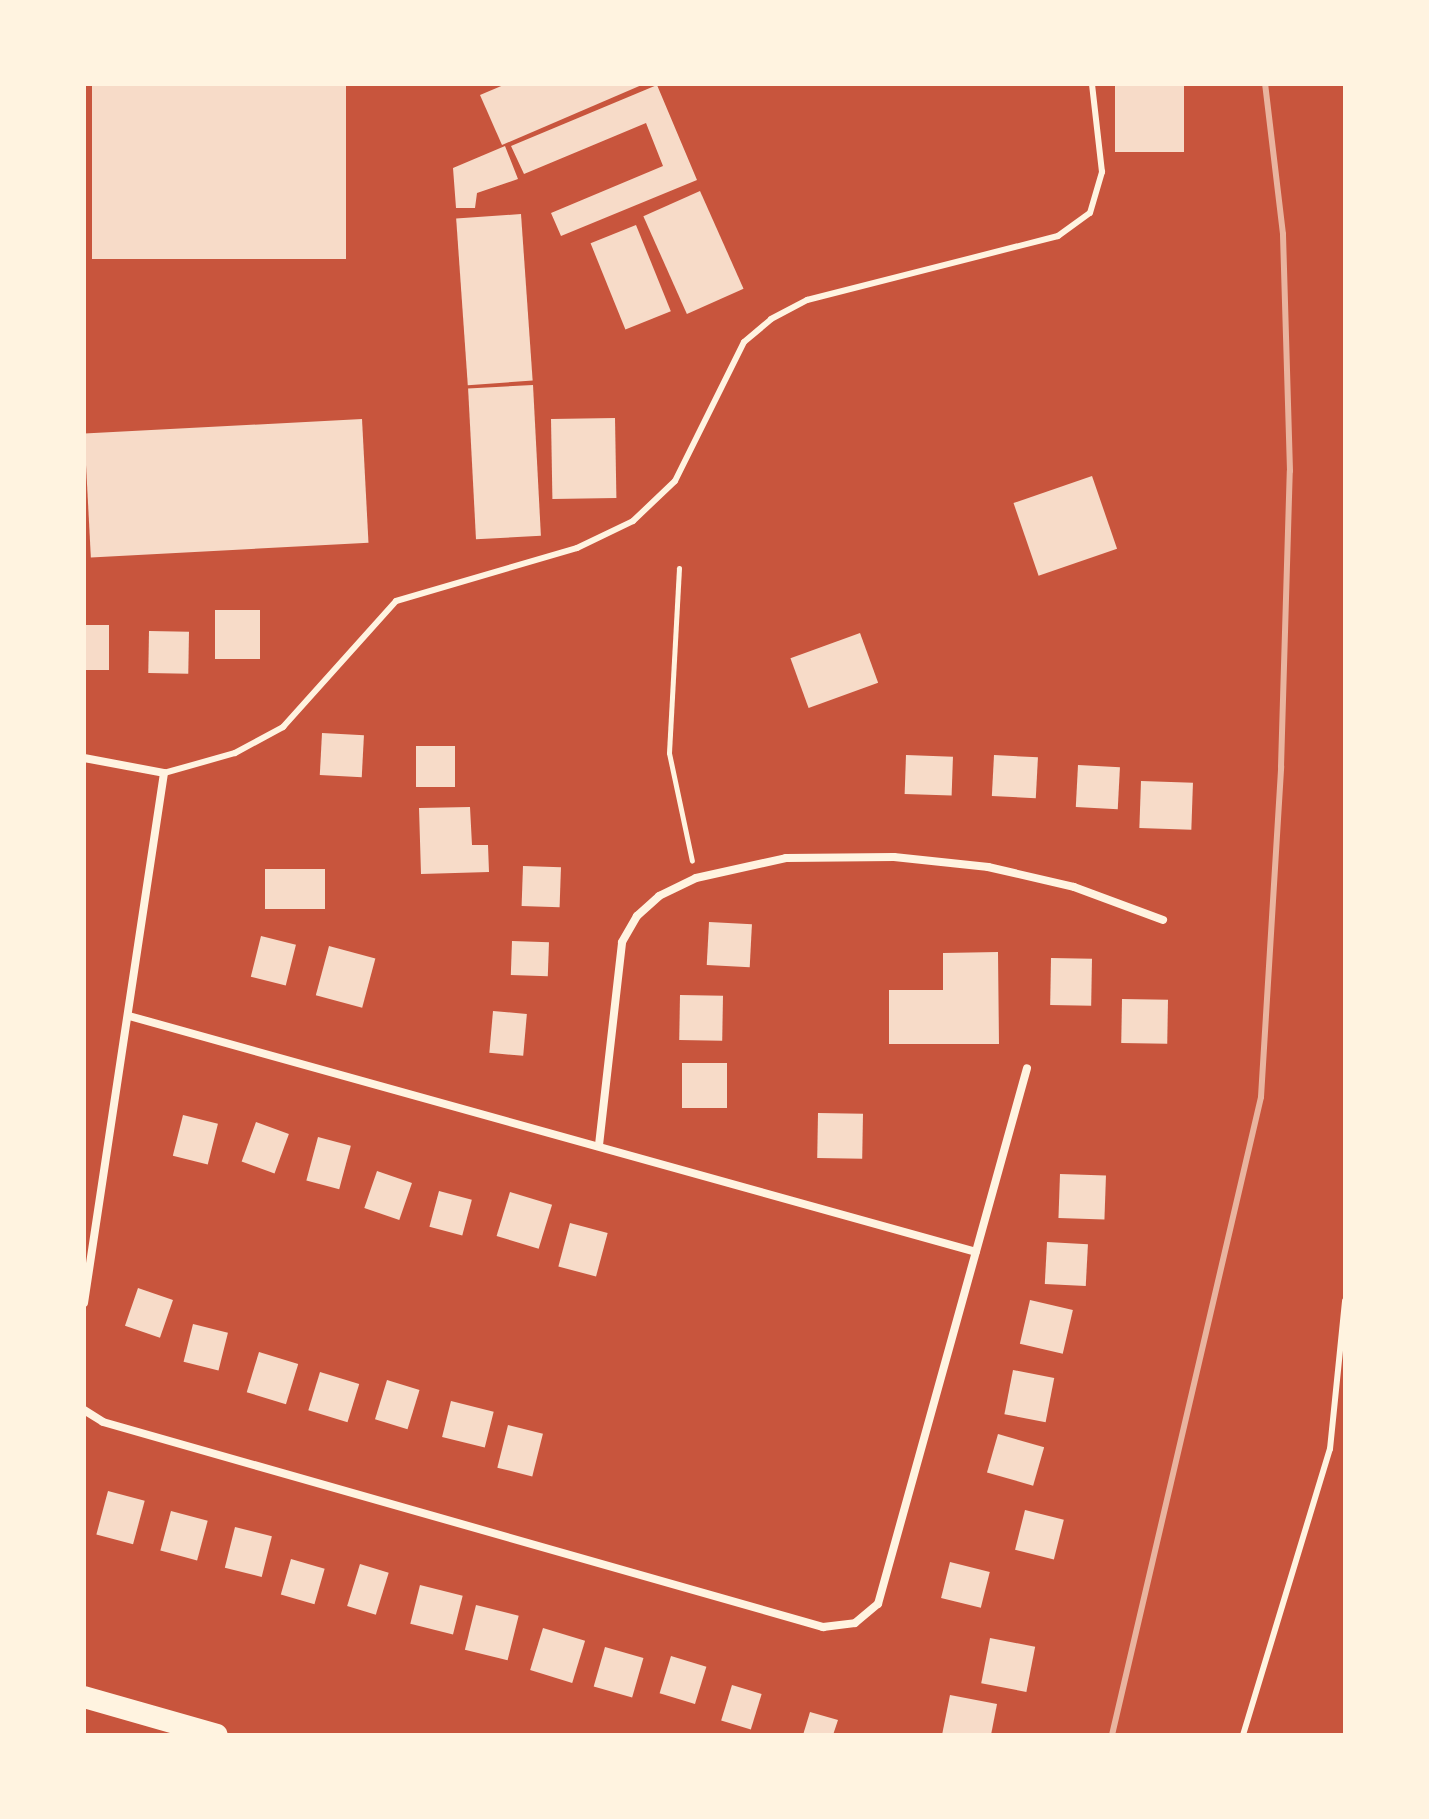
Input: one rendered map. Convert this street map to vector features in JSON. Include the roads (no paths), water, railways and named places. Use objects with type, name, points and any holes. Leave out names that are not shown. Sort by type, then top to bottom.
[{"type":"highway","points":[[84,1697],[217,1735]]},
{"type":"street","points":[[84,758],[164,773],[84,1303]]},
{"type":"street","points":[[599,1145],[622,942],[637,916],[659,896],[696,878],[786,858],[894,857],[988,867],[1046,880],[1163,920]]},
{"type":"street","points":[[129,1016],[976,1252]]},
{"type":"street","points":[[84,1410],[103,1422],[823,1627],[855,1623],[878,1604],[1027,1068]]},
{"type":"lane","points":[[164,773],[235,753],[283,727],[396,601],[577,548],[633,521],[675,481],[744,342],[771,319],[836,291],[1058,236],[1090,213],[1102,172],[1092,84]]},
{"type":"lane","points":[[1243,1735],[1330,1449],[1345,1301]]},
{"type":"railway","points":[[1112,1735],[1261,1097],[1281,767],[1290,471],[1283,234],[1265,84]]}]
